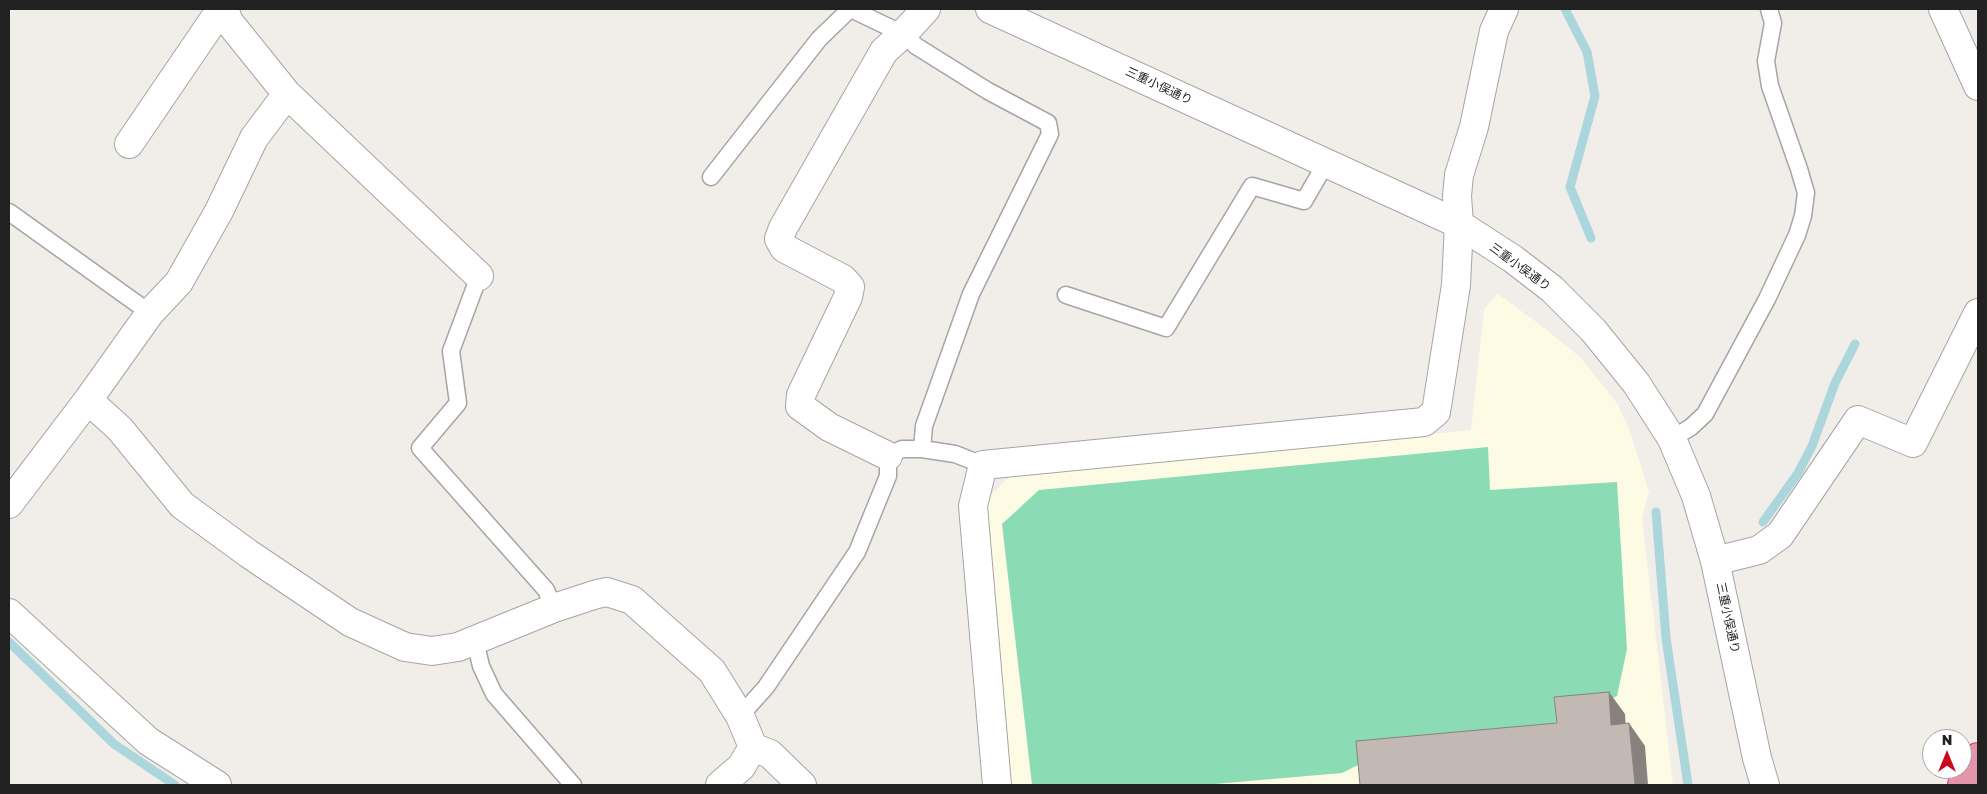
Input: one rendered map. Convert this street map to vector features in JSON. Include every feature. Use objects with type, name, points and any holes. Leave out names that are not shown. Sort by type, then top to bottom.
[{"type":"highway","points":[[1962,785],[1978,757]]},
{"type":"street","points":[[223,9],[229,22],[287,94],[479,276]]},
{"type":"street","points":[[129,144],[223,9]]},
{"type":"street","points":[[888,456],[829,426],[800,406],[801,394],[848,297],[850,288],[842,279],[784,248],[779,238],[884,51],[926,9]]},
{"type":"street","name":"三重小俣通り","points":[[990,9],[1459,224],[1513,259],[1552,289],[1593,330],[1636,383],[1672,439],[1696,496],[1716,561],[1757,758],[1765,785]]},
{"type":"street","points":[[997,785],[973,506],[983,465],[1424,422],[1436,412],[1456,284],[1459,174],[1474,127],[1494,31],[1504,9]]},
{"type":"street","points":[[1943,9],[1978,86]]},
{"type":"street","points":[[9,504],[88,400],[150,313],[179,282],[219,211],[254,138],[287,94]]},
{"type":"street","points":[[1716,561],[1759,550],[1780,535],[1858,420],[1914,444],[1978,313]]},
{"type":"street","points":[[88,400],[120,429],[182,504],[249,554],[350,622],[405,646],[432,651],[458,646],[475,641],[554,608],[607,592],[632,600],[712,671],[740,716],[753,747],[770,754],[802,785]]},
{"type":"street","points":[[9,613],[148,742],[217,785]]},
{"type":"street","points":[[720,785],[741,767],[753,747]]},
{"type":"lane","points":[[711,177],[819,39],[850,9],[903,34],[916,46],[988,91],[1048,123],[1050,134],[972,294],[924,426],[922,449]]},
{"type":"lane","points":[[1672,439],[1691,427],[1705,414],[1767,299],[1797,235],[1802,216],[1806,194],[1802,177],[1770,86],[1766,61],[1774,23],[1769,9]]},
{"type":"lane","points":[[1066,295],[1166,328],[1252,186],[1304,201],[1326,163]]},
{"type":"lane","points":[[9,212],[150,313]]},
{"type":"lane","points":[[479,276],[451,351],[458,403],[420,448],[546,590],[554,608]]},
{"type":"lane","points":[[740,716],[766,687],[857,552],[888,476],[888,456],[902,449],[922,449],[955,454],[983,465]]},
{"type":"lane","points":[[475,641],[481,666],[494,694],[573,785]]},
{"type":"shaded area","points":[[1498,294],[1581,358],[1617,403],[1630,431],[1649,492],[1642,518],[1673,785],[1010,785],[983,503],[1009,477],[1471,430],[1484,309]]},
{"type":"green space","points":[[1488,447],[1490,490],[1617,482],[1627,649],[1617,696],[1520,738],[1394,747],[1342,773],[1203,785],[1032,785],[1002,524],[1039,490]]},
{"type":"building","points":[[1609,692],[1611,725],[1629,723],[1635,785],[1360,785],[1356,741],[1557,723],[1554,697]]},
{"type":"waterway","points":[[1565,9],[1587,52],[1595,96],[1570,187],[1591,238]]},
{"type":"waterway","points":[[1763,522],[1798,473],[1812,446],[1835,383],[1855,344]]},
{"type":"waterway","points":[[1656,512],[1666,638],[1688,785]]},
{"type":"waterway","points":[[9,642],[114,744],[175,785]]}]
